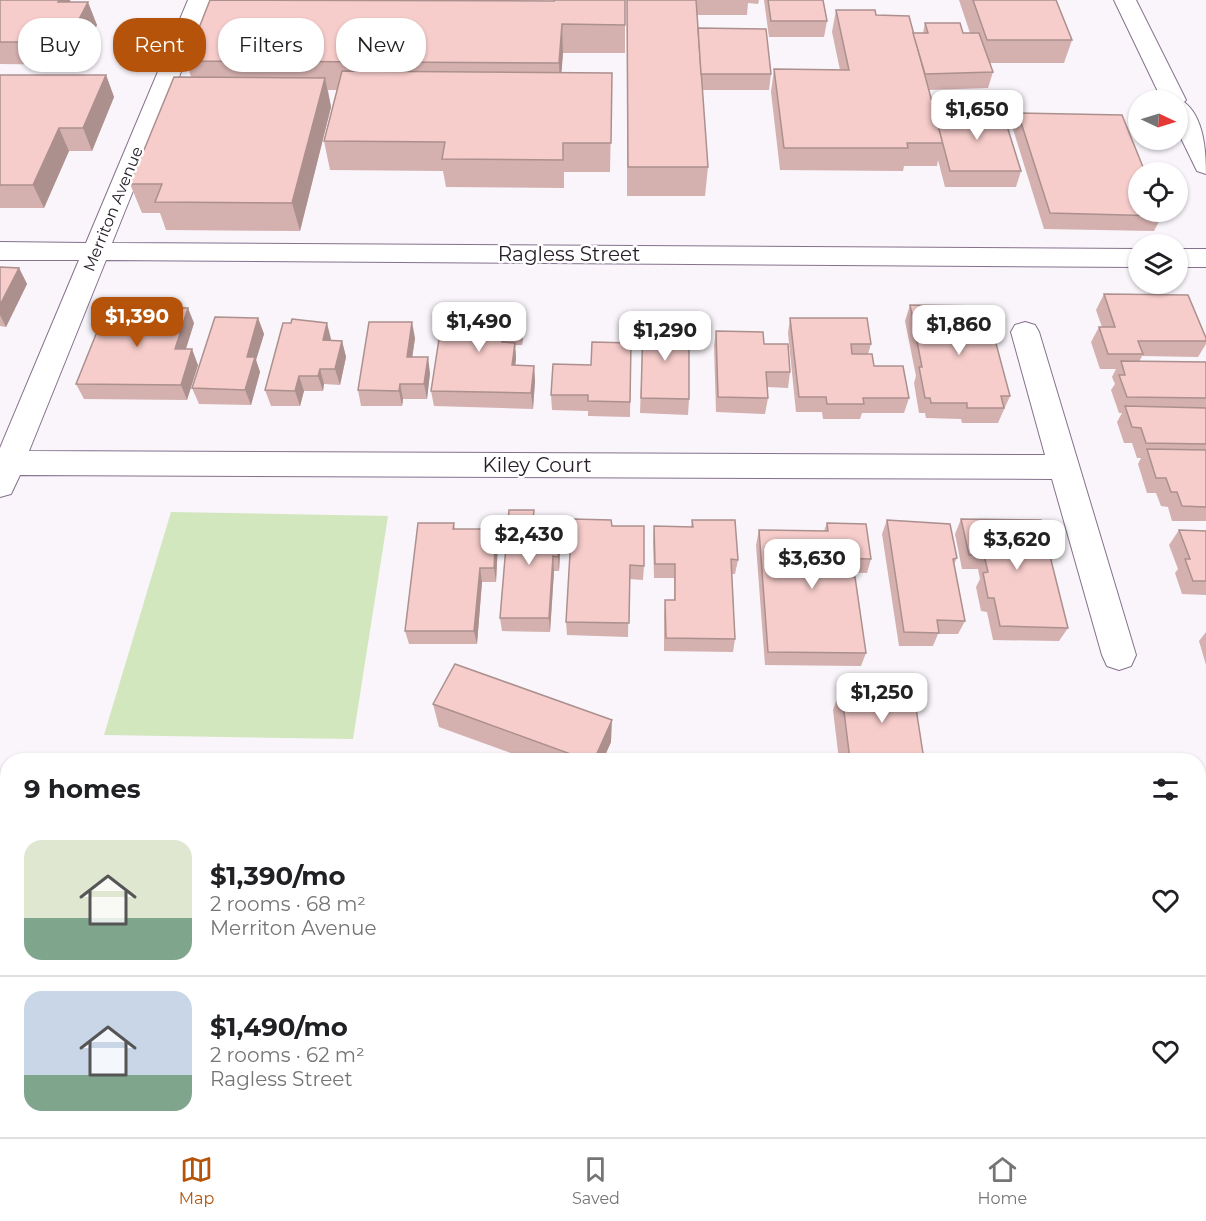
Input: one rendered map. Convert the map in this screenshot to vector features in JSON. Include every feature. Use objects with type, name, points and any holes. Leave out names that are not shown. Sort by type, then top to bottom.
[{"type":"street","name":"Merriton Avenue","points":[[5,474],[199,0]]},
{"type":"street","points":[[1125,0],[1169,90]]},
{"type":"street","points":[[1188,129],[1206,166]]},
{"type":"street","name":"Ragless Street","points":[[0,251],[1128,258]]},
{"type":"street","points":[[1188,258],[1206,258]]},
{"type":"street","points":[[1025,332],[1119,656]]},
{"type":"street","name":"Kiley Court","points":[[5,474],[1064,467]]},
{"type":"green space","points":[[171,512],[388,516],[353,739],[104,735]]},
{"type":"building","points":[[0,0],[88,2],[80,18],[18,18],[18,42],[0,42]]},
{"type":"building","points":[[210,0],[625,0],[625,25],[562,24],[559,63],[426,62],[426,18],[336,18],[336,62],[324,62],[324,18],[218,18],[218,61],[206,61],[206,18],[203,18]]},
{"type":"building","points":[[627,0],[696,0],[708,167],[628,167]]},
{"type":"building","points":[[768,0],[823,0],[827,21],[771,21]]},
{"type":"building","points":[[973,0],[1056,0],[1072,40],[987,40]]},
{"type":"building","points":[[836,10],[875,10],[876,15],[909,16],[943,143],[907,143],[908,148],[784,148],[774,69],[849,70]]},
{"type":"building","points":[[925,23],[960,23],[963,33],[979,33],[993,72],[925,74],[913,33],[928,33]]},
{"type":"building","points":[[698,28],[766,29],[771,74],[701,74]]},
{"type":"building","points":[[342,72],[612,73],[611,143],[563,143],[563,160],[442,159],[445,142],[324,141]]},
{"type":"building","points":[[0,75],[106,75],[83,128],[59,128],[33,185],[0,185]]},
{"type":"building","points":[[174,77],[325,78],[292,203],[155,202],[162,184],[130,184]]},
{"type":"building","points":[[934,110],[1002,110],[1021,171],[950,171]]},
{"type":"building","points":[[1018,113],[1122,115],[1128,130],[1128,150],[1136,150],[1141,162],[1128,162],[1128,215],[1050,213]]},
{"type":"building","points":[[0,267],[19,268],[0,305]]},
{"type":"building","points":[[1104,294],[1188,295],[1206,341],[1138,341],[1143,354],[1108,354],[1099,327],[1115,327]]},
{"type":"building","points":[[910,305],[986,306],[1010,396],[1001,396],[1004,408],[967,408],[967,403],[931,403],[930,398],[925,398],[919,367],[922,367]]},
{"type":"building","points":[[107,307],[188,308],[175,349],[192,349],[181,385],[76,384]]},
{"type":"building","points":[[444,307],[523,309],[521,329],[503,329],[502,342],[515,343],[512,365],[534,366],[531,393],[431,391]]},
{"type":"building","points":[[215,317],[258,318],[247,357],[255,357],[245,390],[192,388]]},
{"type":"building","points":[[790,318],[867,318],[871,344],[851,344],[852,354],[872,354],[874,366],[903,366],[909,398],[863,398],[864,404],[827,404],[826,397],[799,397]]},
{"type":"building","points":[[292,319],[327,323],[323,340],[342,341],[335,369],[320,369],[318,376],[299,376],[295,391],[265,390],[283,323],[291,323]]},
{"type":"building","points":[[369,322],[412,322],[407,357],[428,357],[424,384],[400,384],[399,391],[358,390]]},
{"type":"building","points":[[643,324],[689,325],[689,399],[641,398]]},
{"type":"building","points":[[716,331],[763,332],[764,344],[788,344],[790,372],[766,372],[768,398],[718,397]]},
{"type":"building","points":[[592,342],[631,343],[630,402],[588,401],[588,395],[551,395],[553,364],[591,365]]},
{"type":"building","points":[[1121,361],[1206,362],[1206,398],[1127,397],[1119,375],[1125,375]]},
{"type":"building","points":[[1125,406],[1206,408],[1206,444],[1146,443],[1141,428],[1132,427]]},
{"type":"building","points":[[1147,449],[1206,450],[1206,507],[1182,506],[1177,492],[1171,492],[1166,478],[1156,478]]},
{"type":"building","points":[[509,510],[534,510],[533,521],[560,521],[558,557],[553,556],[549,618],[500,618]]},
{"type":"building","points":[[572,519],[611,520],[612,526],[644,526],[644,566],[630,565],[629,623],[566,622]]},
{"type":"building","points":[[961,519],[1041,520],[1068,628],[1000,626],[994,598],[988,598],[983,573],[988,572],[984,555],[969,555]]},
{"type":"building","points":[[692,520],[735,520],[738,560],[731,559],[735,639],[666,638],[665,600],[675,600],[675,564],[655,564],[654,526],[693,527]]},
{"type":"building","points":[[887,520],[950,524],[957,558],[953,559],[965,621],[937,620],[939,633],[904,632]]},
{"type":"building","points":[[418,523],[454,523],[453,529],[496,529],[494,568],[480,568],[474,631],[405,631]]},
{"type":"building","points":[[827,523],[866,524],[871,559],[829,558],[831,577],[855,577],[866,653],[768,652],[759,530],[828,531]]},
{"type":"building","points":[[1179,530],[1206,531],[1206,581],[1193,581],[1185,559],[1190,559]]},
{"type":"building","points":[[455,664],[612,720],[597,753],[568,753],[433,704]]},
{"type":"building","points":[[841,687],[913,689],[923,753],[849,753]]}]
